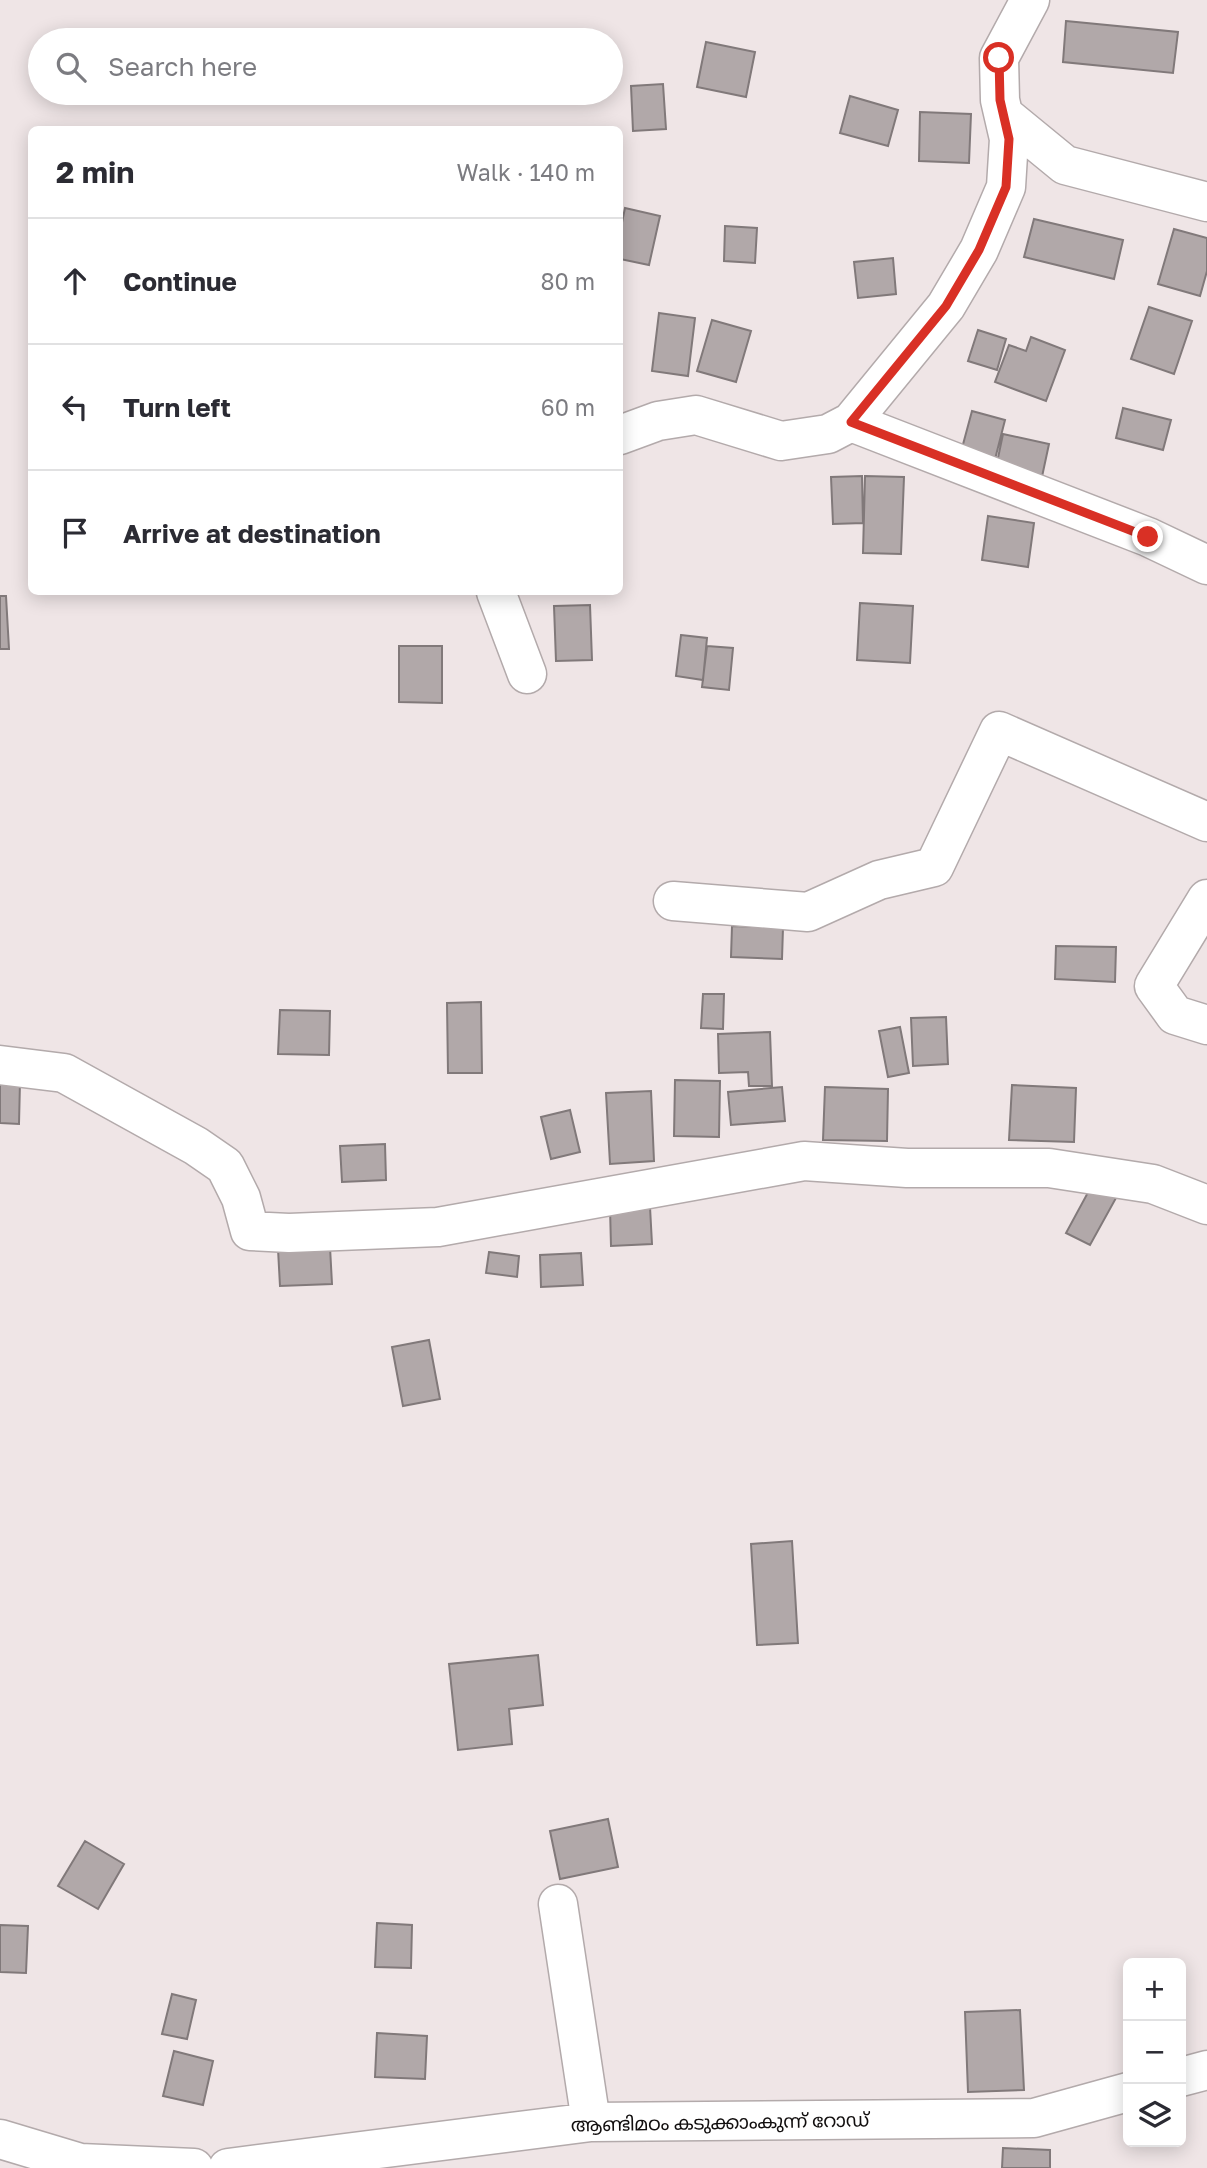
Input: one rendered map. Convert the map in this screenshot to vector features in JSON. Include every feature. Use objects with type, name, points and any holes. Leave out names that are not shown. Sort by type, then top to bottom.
[{"type":"street","points":[[623,434],[658,421],[696,415],[781,441],[828,434],[851,422],[946,306],[979,250],[1006,187],[1009,139],[1000,100],[999,58],[1030,0]]},
{"type":"street","points":[[1004,115],[1065,166],[1207,202]]},
{"type":"street","points":[[851,422],[1148,537],[1207,565]]},
{"type":"street","points":[[497,595],[527,674]]},
{"type":"street","points":[[673,901],[808,912],[879,880],[934,867],[999,731],[1207,822]]},
{"type":"street","points":[[1207,899],[1154,986],[1175,1015],[1207,1025]]},
{"type":"street","points":[[0,1065],[64,1073],[196,1146],[225,1166],[241,1198],[250,1231],[289,1233],[438,1227],[804,1161],[907,1168],[1049,1168],[1153,1184],[1207,1205]]},
{"type":"street","points":[[558,1904],[591,2122]]},
{"type":"street","points":[[1186,2076],[1207,2070]]},
{"type":"street","name":"ആണ്ടിമഠം കടുക്കാംകുന്ന് റോഡ്","points":[[228,2168],[591,2122],[1034,2118],[1123,2093]]},
{"type":"street","points":[[0,2139],[80,2163],[194,2168]]},
{"type":"building","points":[[1066,21],[1178,32],[1173,73],[1063,62]]},
{"type":"building","points":[[706,42],[755,52],[746,97],[697,87]]},
{"type":"building","points":[[663,84],[666,129],[633,131],[631,86]]},
{"type":"building","points":[[850,96],[898,110],[888,146],[840,133]]},
{"type":"building","points":[[920,112],[971,114],[969,163],[919,161]]},
{"type":"building","points":[[625,208],[660,216],[649,265],[623,260]]},
{"type":"building","points":[[1034,219],[1123,240],[1114,279],[1024,257]]},
{"type":"building","points":[[725,226],[757,228],[755,263],[724,261]]},
{"type":"building","points":[[1174,229],[1207,238],[1207,271],[1200,296],[1158,284]]},
{"type":"building","points":[[893,258],[896,294],[858,298],[854,262]]},
{"type":"building","points":[[1149,307],[1192,321],[1174,374],[1131,359]]},
{"type":"building","points":[[659,313],[695,318],[688,376],[652,371]]},
{"type":"building","points":[[712,320],[751,331],[736,382],[697,371]]},
{"type":"building","points":[[978,330],[1006,339],[997,370],[968,361]]},
{"type":"building","points":[[1031,337],[1065,350],[1046,401],[995,382],[1009,345],[1026,351]]},
{"type":"building","points":[[1123,408],[1171,420],[1163,450],[1116,438]]},
{"type":"building","points":[[972,411],[1005,420],[992,471],[958,463]]},
{"type":"building","points":[[1003,434],[1049,444],[1040,486],[994,477]]},
{"type":"building","points":[[862,476],[863,523],[833,524],[831,477]]},
{"type":"building","points":[[865,476],[904,477],[901,554],[863,553]]},
{"type":"building","points":[[988,516],[1034,523],[1028,567],[982,560]]},
{"type":"building","points":[[0,596],[6,596],[9,649],[0,649]]},
{"type":"building","points":[[860,603],[913,606],[910,663],[857,660]]},
{"type":"building","points":[[590,605],[592,660],[556,661],[554,606]]},
{"type":"building","points":[[681,635],[707,638],[703,680],[676,676]]},
{"type":"building","points":[[399,646],[442,646],[442,703],[399,702]]},
{"type":"building","points":[[707,646],[733,648],[729,690],[702,687]]},
{"type":"building","points":[[732,926],[783,928],[782,959],[731,957]]},
{"type":"building","points":[[1056,946],[1116,947],[1115,982],[1055,979]]},
{"type":"building","points":[[703,994],[724,994],[723,1029],[701,1028]]},
{"type":"building","points":[[481,1002],[482,1073],[448,1073],[447,1003]]},
{"type":"building","points":[[280,1010],[330,1011],[329,1055],[278,1054]]},
{"type":"building","points":[[946,1017],[948,1064],[913,1066],[911,1018]]},
{"type":"building","points":[[900,1027],[909,1073],[888,1077],[879,1031]]},
{"type":"building","points":[[770,1032],[772,1086],[749,1086],[748,1072],[719,1073],[718,1034]]},
{"type":"building","points":[[675,1080],[720,1081],[719,1137],[674,1136]]},
{"type":"building","points":[[0,1082],[20,1082],[19,1124],[0,1123]]},
{"type":"building","points":[[1012,1085],[1076,1088],[1074,1142],[1009,1140]]},
{"type":"building","points":[[782,1087],[785,1121],[731,1125],[728,1092]]},
{"type":"building","points":[[825,1087],[888,1089],[887,1141],[823,1140]]},
{"type":"building","points":[[651,1091],[654,1161],[610,1164],[606,1093]]},
{"type":"building","points":[[570,1110],[580,1152],[551,1159],[541,1117]]},
{"type":"building","points":[[385,1144],[386,1180],[342,1182],[340,1146]]},
{"type":"building","points":[[1092,1185],[1116,1198],[1090,1245],[1066,1233]]},
{"type":"building","points":[[650,1207],[652,1244],[611,1246],[610,1208]]},
{"type":"building","points":[[330,1247],[332,1284],[280,1286],[278,1249]]},
{"type":"building","points":[[489,1252],[519,1256],[517,1277],[486,1273]]},
{"type":"building","points":[[581,1253],[583,1285],[541,1287],[540,1255]]},
{"type":"building","points":[[429,1340],[440,1399],[403,1406],[392,1347]]},
{"type":"building","points":[[792,1541],[798,1643],[757,1645],[751,1544]]},
{"type":"building","points":[[538,1655],[543,1705],[509,1709],[512,1744],[458,1750],[449,1664]]},
{"type":"building","points":[[608,1819],[618,1867],[560,1879],[550,1831]]},
{"type":"building","points":[[85,1841],[124,1864],[98,1909],[58,1886]]},
{"type":"building","points":[[377,1923],[412,1925],[411,1968],[375,1967]]},
{"type":"building","points":[[0,1925],[28,1926],[26,1973],[0,1972]]},
{"type":"building","points":[[172,1994],[196,2000],[187,2039],[162,2034]]},
{"type":"building","points":[[1020,2010],[1024,2090],[968,2092],[965,2012]]},
{"type":"building","points":[[377,2033],[427,2036],[425,2079],[375,2077]]},
{"type":"building","points":[[174,2051],[213,2061],[203,2105],[163,2096]]},
{"type":"building","points":[[1003,2148],[1050,2150],[1050,2168],[1002,2168]]},
{"type":"route","points":[[999,58],[1000,100],[1009,139],[1006,187],[979,250],[946,306],[851,422],[1148,537]]}]
